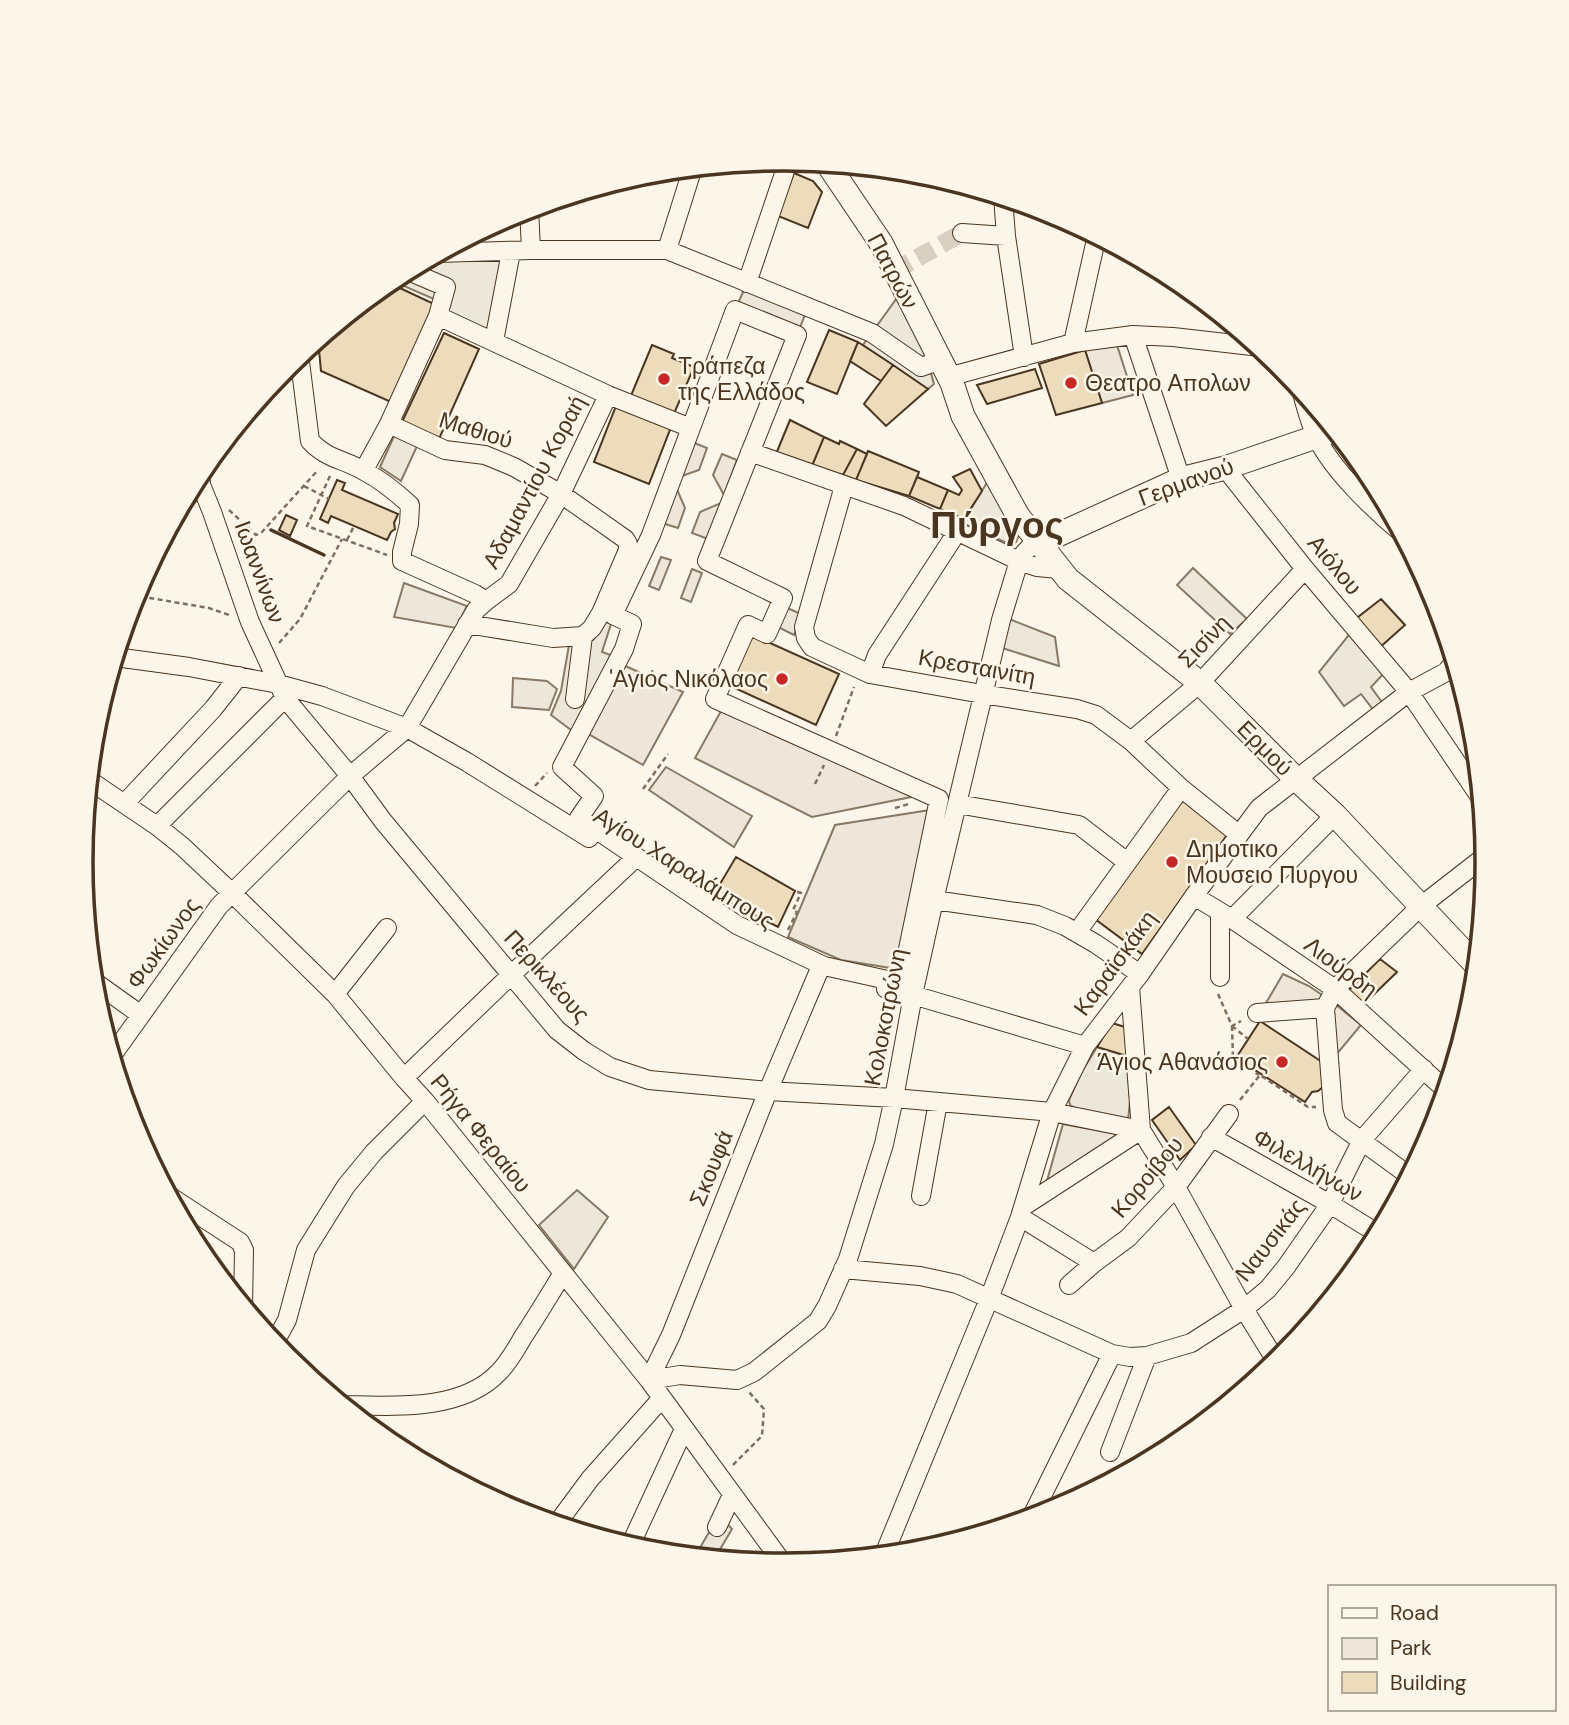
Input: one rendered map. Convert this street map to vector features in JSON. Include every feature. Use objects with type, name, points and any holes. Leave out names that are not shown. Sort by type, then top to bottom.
[{"type":"main road","name":"Πατρών","points":[[837,173],[881,243],[947,373]]},
{"type":"main road","name":"Ερμού","points":[[947,373],[963,416],[1018,516],[1068,579],[1200,682],[1470,952]]},
{"type":"main road","name":"Γερμανού","points":[[1040,543],[1181,479],[1225,468],[1326,433]]},
{"type":"street","points":[[747,283],[785,171]]},
{"type":"street","points":[[667,250],[690,178]]},
{"type":"street","points":[[1004,206],[1024,357]]},
{"type":"street","points":[[530,219],[531,250]]},
{"type":"street","points":[[962,233],[1006,236]]},
{"type":"street","points":[[1073,343],[1095,245]]},
{"type":"street","points":[[459,253],[667,250],[872,333],[921,367],[947,373],[1024,357],[1073,343],[1133,335],[1244,345]]},
{"type":"street","points":[[494,341],[511,252]]},
{"type":"street","points":[[364,470],[389,424],[438,316],[446,287],[419,275]]},
{"type":"street","points":[[735,310],[797,335],[707,561],[783,598],[767,634],[748,625],[715,699],[939,799],[901,983],[824,966],[737,925],[579,818],[594,796],[562,767],[624,649],[632,624],[613,615],[651,535],[691,428],[735,310]]},
{"type":"street","points":[[438,316],[608,395],[691,428]]},
{"type":"street","points":[[1133,335],[1181,479]]},
{"type":"street","points":[[301,368],[310,441],[334,459],[364,470],[393,488],[410,505],[402,561],[486,601]]},
{"type":"street","name":"Αδαμαντίου Κοραή","points":[[350,776],[407,728],[476,610],[509,584],[561,494],[608,395]]},
{"type":"street","name":"Μαθιού","points":[[389,424],[445,450],[485,455],[513,467],[561,494],[625,539],[628,550],[601,613],[592,628],[583,636]]},
{"type":"street","points":[[1326,433],[1332,463],[1385,519]]},
{"type":"street","points":[[750,452],[904,506],[1019,561],[1037,567],[1059,569]]},
{"type":"street","name":"Αιόλου","points":[[1225,468],[1305,569],[1409,692],[1471,784]]},
{"type":"street","name":"Κρεσταινίτη","points":[[844,486],[804,628],[812,647],[865,672],[1077,709],[1096,715],[1131,741],[1181,788],[1237,833]]},
{"type":"street","name":"Ιωαννίνων","points":[[202,489],[250,622],[281,691]]},
{"type":"street","points":[[865,672],[957,532]]},
{"type":"street","points":[[1019,561],[1031,546],[1040,543]]},
{"type":"street","name":"Κολοκοτρώνη","points":[[737,1380],[754,1372],[818,1321],[843,1269],[875,1175],[894,1098],[933,900],[982,694],[1019,561]]},
{"type":"street","name":"Σισίνη","points":[[1131,741],[1200,682],[1305,569]]},
{"type":"street","points":[[467,624],[553,638],[583,636],[575,699]]},
{"type":"street","points":[[123,658],[239,676],[281,691],[157,825]]},
{"type":"street","name":"Καραϊσκάκη","points":[[888,1546],[1022,1212],[1052,1112],[1085,1046],[1259,808],[1409,692],[1449,671]]},
{"type":"street","points":[[125,803],[213,709],[239,676]]},
{"type":"street","name":"Αγίου Χαραλάμπους","points":[[281,691],[322,696],[407,728],[525,797],[729,926],[778,955],[818,973],[913,995],[1085,1046]]},
{"type":"street","name":"Περικλέους","points":[[281,691],[383,821],[557,1030],[583,1051],[610,1067],[649,1080],[1052,1112],[1141,1130]]},
{"type":"street","name":"Φωκίωνος","points":[[118,1047],[219,906],[350,776]]},
{"type":"street","name":"Ρήγα Φεραίου","points":[[98,785],[157,825],[182,846],[335,994],[425,1101],[649,1380],[776,1554]]},
{"type":"street","points":[[1080,928],[1181,788]]},
{"type":"street","points":[[957,804],[1079,825],[1127,862]]},
{"type":"street","points":[[1220,977],[1226,915],[1335,815]]},
{"type":"street","points":[[1403,1171],[1337,1124],[1333,1110],[1325,1008],[1335,989],[1421,906],[1476,863]]},
{"type":"street","points":[[404,1079],[629,864]]},
{"type":"street","name":"Λιούρδη","points":[[1194,896],[1335,989],[1440,1084]]},
{"type":"street","points":[[933,900],[1037,915],[1065,926],[1096,944],[1135,980],[1141,1130],[1272,1354]]},
{"type":"street","points":[[335,994],[387,928]]},
{"type":"street","name":"Σκουφά","points":[[649,1380],[671,1335],[818,973]]},
{"type":"street","points":[[105,989],[141,1014]]},
{"type":"street","points":[[1257,1013],[1325,1008]]},
{"type":"street","name":"Ναυσικάς","points":[[1112,1354],[1147,1356],[1191,1343],[1244,1309],[1268,1289],[1329,1204],[1362,1140],[1424,1069]]},
{"type":"street","points":[[279,1335],[287,1320],[306,1250],[318,1229],[367,1160],[425,1101]]},
{"type":"street","points":[[922,1196],[938,1101]]},
{"type":"street","name":"Κοροίβου","points":[[1069,1285],[1128,1238],[1176,1187],[1229,1114]]},
{"type":"street","points":[[1094,1263],[1022,1212],[1141,1130]]},
{"type":"street","name":"Φιλελλήνων","points":[[1211,1137],[1370,1230]]},
{"type":"street","points":[[183,1205],[240,1242],[244,1250],[242,1292]]},
{"type":"street","points":[[843,1269],[920,1276],[957,1284],[1112,1354],[1037,1507]]},
{"type":"street","points":[[356,1405],[436,1403],[461,1397],[481,1387],[498,1373],[513,1354],[563,1273]]},
{"type":"street","points":[[1110,1452],[1147,1356]]},
{"type":"street","points":[[649,1380],[680,1375],[737,1380]]},
{"type":"street","points":[[561,1518],[590,1479],[662,1398]]},
{"type":"street","points":[[634,1538],[684,1429]]},
{"type":"street","points":[[717,1527],[732,1495]]},
{"type":"path","points":[[262,532],[304,486],[334,459]]},
{"type":"path","points":[[334,459],[307,526],[402,561]]},
{"type":"path","points":[[304,486],[328,499]]},
{"type":"path","points":[[347,540],[354,526]]},
{"type":"path","points":[[267,657],[300,619],[342,538]]},
{"type":"path","points":[[147,594],[150,598],[209,608],[250,622]]},
{"type":"path","points":[[651,675],[653,669]]},
{"type":"path","points":[[815,784],[865,672]]},
{"type":"path","points":[[643,789],[668,754]]},
{"type":"path","points":[[780,929],[787,932],[797,912],[793,910],[801,893],[795,891]]},
{"type":"path","points":[[1218,996],[1231,1026],[1233,1059],[1308,1107],[1317,1107]]},
{"type":"path","points":[[1231,1026],[1257,1013]]},
{"type":"path","points":[[1231,1026],[1248,1039]]},
{"type":"path","points":[[1229,1114],[1259,1075]]},
{"type":"path","points":[[719,1478],[762,1436],[764,1409],[737,1380]]},
{"type":"green space","points":[[1116,342],[1133,395],[1102,403],[1085,350]]},
{"type":"green space","points":[[692,442],[707,448],[699,470],[679,477]]},
{"type":"green space","points":[[722,454],[737,460],[724,495],[713,475]]},
{"type":"green space","points":[[676,487],[685,508],[678,528],[662,523]]},
{"type":"green space","points":[[721,503],[708,539],[692,533],[700,512]]},
{"type":"green space","points":[[661,557],[671,560],[659,590],[649,586]]},
{"type":"green space","points":[[692,569],[702,573],[691,602],[681,598]]},
{"type":"green space","points":[[621,664],[683,692],[643,765],[585,732]]},
{"type":"green space","points":[[726,702],[916,796],[812,817],[695,758]]},
{"type":"green space","points":[[666,767],[752,816],[734,847],[649,790]]},
{"type":"green space","points":[[930,810],[903,970],[841,960],[788,937],[835,825]]},
{"type":"green space","points":[[1283,974],[1325,997],[1321,1002],[1270,1006],[1266,1003]]},
{"type":"green space","points":[[1335,1004],[1361,1025],[1336,1055],[1331,1008]]},
{"type":"shaded area","points":[[507,256],[494,341],[438,316],[441,302],[403,285],[451,257]]},
{"type":"shaded area","points":[[747,283],[808,307],[797,335],[735,310]]},
{"type":"shaded area","points":[[897,298],[926,356],[934,384],[928,389],[863,345]]},
{"type":"shaded area","points":[[395,434],[418,444],[401,481],[380,467]]},
{"type":"shaded area","points":[[988,481],[1019,535],[1013,544],[962,523]]},
{"type":"shaded area","points":[[1193,568],[1247,619],[1230,634],[1177,585]]},
{"type":"shaded area","points":[[404,583],[467,606],[456,628],[394,617]]},
{"type":"shaded area","points":[[785,607],[801,614],[794,635],[778,627]]},
{"type":"shaded area","points":[[1009,619],[1055,637],[1059,666],[1002,648]]},
{"type":"shaded area","points":[[604,621],[611,624],[602,652],[616,657],[575,733],[551,715],[561,691],[569,645],[585,646],[594,639]]},
{"type":"shaded area","points":[[1352,631],[1387,670],[1371,687],[1384,705],[1375,712],[1361,694],[1344,706],[1319,672]]},
{"type":"shaded area","points":[[513,678],[547,681],[557,689],[549,710],[512,707]]},
{"type":"shaded area","points":[[1097,1047],[1127,1056],[1130,1101],[1128,1120],[1070,1105],[1069,1100],[1081,1073]]},
{"type":"shaded area","points":[[1063,1124],[1122,1135],[1043,1195]]},
{"type":"shaded area","points":[[577,1190],[608,1217],[574,1269],[539,1225]]},
{"type":"shaded area","points":[[719,1515],[732,1529],[719,1551],[699,1549]]},
{"type":"building","points":[[794,173],[813,181],[822,192],[808,228],[778,216]]},
{"type":"building","points":[[399,288],[434,304],[391,402],[321,371],[319,350]]},
{"type":"building","points":[[829,330],[858,342],[837,394],[807,382]]},
{"type":"building","points":[[444,333],[479,349],[439,439],[402,422]]},
{"type":"building","points":[[858,342],[893,365],[881,381],[850,361]]},
{"type":"building","name":"Τράπεζα της Ελλάδος","points":[[652,345],[674,354],[672,358],[694,367],[673,416],[630,398]]},
{"type":"building","name":"Θεατρο Απολων","points":[[1085,350],[1102,403],[1056,415],[1039,364]]},
{"type":"building","points":[[893,365],[928,389],[886,426],[864,404]]},
{"type":"building","points":[[1035,369],[1042,388],[987,404],[977,385]]},
{"type":"building","points":[[616,406],[671,427],[649,484],[594,462]]},
{"type":"building","points":[[790,420],[824,437],[812,466],[776,454]]},
{"type":"building","points":[[824,437],[857,449],[843,475],[812,466]]},
{"type":"building","points":[[857,449],[867,454],[856,480],[843,475]]},
{"type":"building","points":[[868,451],[919,472],[909,496],[856,480]]},
{"type":"building","points":[[970,469],[982,491],[964,519],[940,509],[948,490],[959,495],[962,490],[953,477]]},
{"type":"building","points":[[917,477],[948,490],[940,509],[909,496]]},
{"type":"building","points":[[337,480],[345,483],[342,490],[398,514],[394,523],[395,529],[387,540],[331,516],[328,523],[320,519]]},
{"type":"building","points":[[286,515],[297,520],[290,536],[279,530]]},
{"type":"building","points":[[1381,599],[1405,625],[1378,649],[1353,621]]},
{"type":"building","name":"'Αγιος Νικόλαος","points":[[748,633],[839,674],[816,725],[726,684]]},
{"type":"building","name":"Δημοτικο Μουσειο Πυργου","points":[[1182,800],[1227,835],[1142,954],[1095,919]]},
{"type":"building","points":[[736,857],[795,891],[778,927],[714,894]]},
{"type":"building","points":[[1380,959],[1397,972],[1364,1004],[1348,991]]},
{"type":"building","name":"Άγιος Αθανάσιος","points":[[1260,1021],[1328,1066],[1323,1087],[1312,1092],[1305,1102],[1236,1058]]},
{"type":"building","points":[[1112,1023],[1125,1027],[1127,1056],[1097,1047]]},
{"type":"building","points":[[1169,1107],[1196,1145],[1180,1160],[1152,1120]]},
{"type":"tunnel","points":[[894,271],[962,233]]},
{"type":"wall","points":[[271,530],[324,555]]},
{"type":"place","name":"Τράπεζα της Ελλάδος","points":[[664,379]]},
{"type":"place","name":"Θεατρο Απολων","points":[[1071,383]]},
{"type":"place","name":"'Αγιος Νικόλαος","points":[[782,679]]},
{"type":"place","name":"Δημοτικο Μουσειο Πυργου","points":[[1172,862]]},
{"type":"place","name":"Άγιος Αθανάσιος","points":[[1282,1062]]},
{"type":"district","name":"Πύργος","points":[[997,525]]}]
